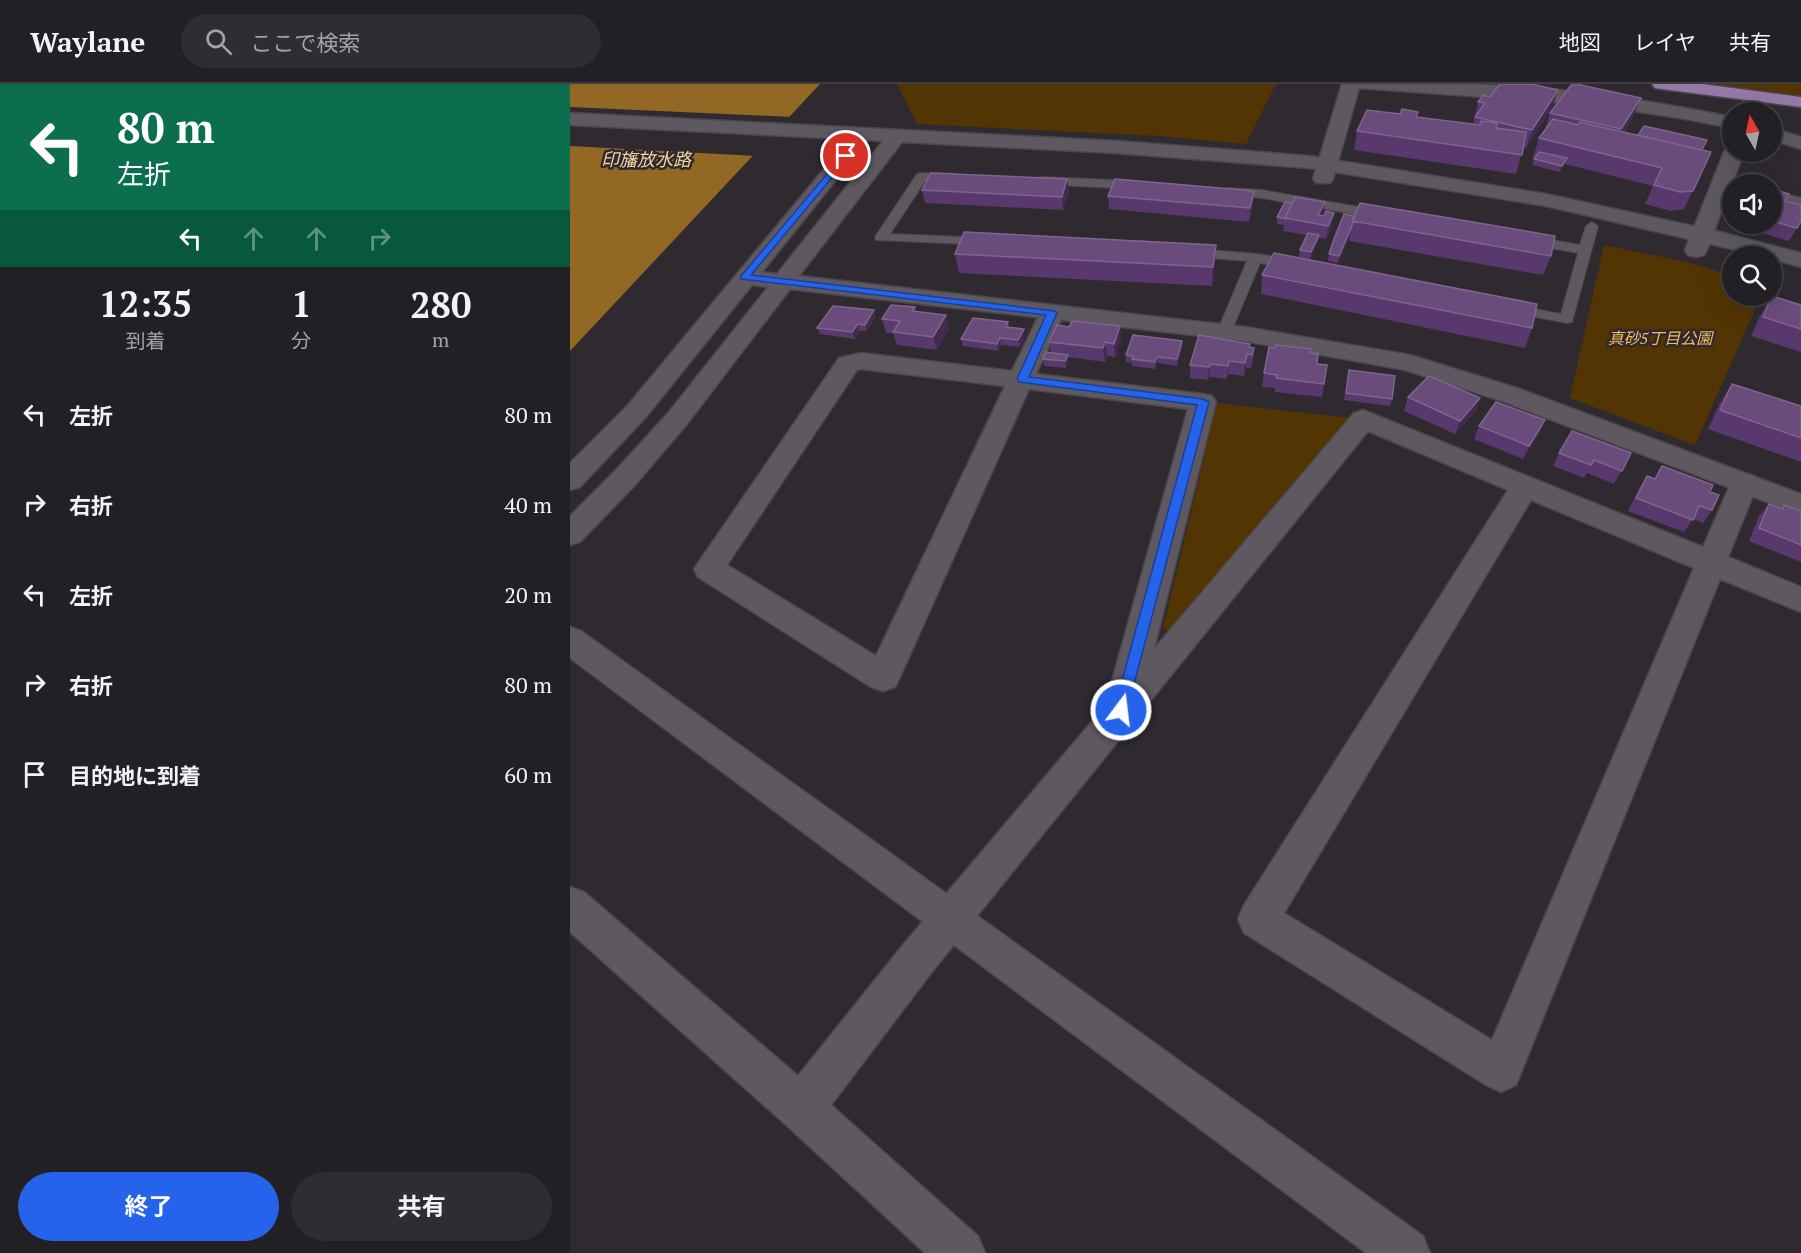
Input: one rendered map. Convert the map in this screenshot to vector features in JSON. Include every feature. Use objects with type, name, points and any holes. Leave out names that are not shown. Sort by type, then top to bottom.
[{"type":"highway","points":[[1661,84],[1801,102]]},
{"type":"highway","points":[[1776,84],[1801,93]]},
{"type":"street","points":[[1326,172],[1351,84]]},
{"type":"street","points":[[1363,84],[1598,100],[1653,107],[1722,121]]},
{"type":"street","points":[[570,119],[892,142],[1206,168],[1326,172],[1546,200],[1699,243],[1722,255]]},
{"type":"street","points":[[570,132],[783,136]]},
{"type":"street","points":[[1782,137],[1801,142]]},
{"type":"street","points":[[570,480],[637,411],[859,140]]},
{"type":"street","points":[[570,534],[625,478],[678,418],[892,142]]},
{"type":"street","points":[[1326,172],[1592,226],[1801,260]]},
{"type":"street","points":[[1699,243],[1722,195]]},
{"type":"street","points":[[1782,199],[1801,204]]},
{"type":"street","points":[[1782,273],[1801,278]]},
{"type":"street","points":[[744,278],[1224,332],[1329,347],[1410,363],[1511,395],[1801,504]]},
{"type":"street","points":[[1052,313],[1023,379],[883,676],[709,569],[848,364],[861,361],[1023,379],[1203,402],[1121,710]]},
{"type":"street","points":[[801,1108],[918,959],[1051,799],[1121,710],[1363,419],[1801,600]]},
{"type":"street","points":[[1524,487],[1258,919],[1501,1070],[1744,483]]},
{"type":"street","points":[[570,640],[1406,1253]]},
{"type":"street","points":[[570,906],[801,1108],[962,1253]]},
{"type":"lane","points":[[969,179],[921,177],[881,237],[999,243]]},
{"type":"lane","points":[[1028,180],[1146,186]]},
{"type":"lane","points":[[1216,191],[1262,194],[1401,218]]},
{"type":"lane","points":[[1498,305],[1567,319],[1592,226]]},
{"type":"lane","points":[[1516,238],[1586,250]]},
{"type":"lane","points":[[1176,252],[1255,258],[1312,269]]},
{"type":"lane","points":[[1224,332],[1255,258]]},
{"type":"green space","points":[[897,84],[1276,84],[1246,144],[1159,136],[917,124]]},
{"type":"green space","points":[[1703,84],[1801,84],[1801,97]]},
{"type":"green space","name":"真砂5丁目公園","points":[[1604,245],[1687,262],[1722,273],[1722,306],[1757,306],[1695,445],[1570,398]]},
{"type":"green space","points":[[1217,403],[1352,418],[1171,631],[1163,629]]},
{"type":"water","name":"印旛放水路","points":[[570,84],[820,84],[570,351]]},
{"type":"pier","points":[[570,107],[793,117],[757,156],[570,146]]},
{"type":"building","points":[[1500,84],[1531,84],[1558,90],[1532,130],[1475,117],[1485,103],[1478,102],[1483,95],[1490,97]]},
{"type":"building","points":[[1572,84],[1641,98],[1621,129],[1550,113]]},
{"type":"building","points":[[1402,109],[1418,112],[1416,117],[1480,125],[1481,121],[1497,123],[1496,128],[1526,132],[1522,155],[1357,131],[1367,110],[1400,114]]},
{"type":"building","points":[[1553,119],[1578,125],[1580,122],[1711,152],[1693,191],[1680,192],[1654,185],[1662,168],[1539,138]]},
{"type":"building","points":[[1644,126],[1707,140],[1702,150],[1638,135]]},
{"type":"building","points":[[1539,152],[1567,158],[1562,166],[1534,159]]},
{"type":"building","points":[[931,173],[1067,179],[1062,197],[922,190]]},
{"type":"building","points":[[1115,179],[1254,191],[1250,208],[1108,196]]},
{"type":"building","points":[[1782,192],[1789,194],[1785,201],[1801,205],[1801,221],[1797,228],[1782,224]]},
{"type":"building","points":[[1295,197],[1325,202],[1318,215],[1324,216],[1326,211],[1334,213],[1328,226],[1285,218]]},
{"type":"building","points":[[1285,202],[1292,203],[1285,218],[1287,219],[1277,217]]},
{"type":"building","points":[[1360,203],[1555,236],[1551,256],[1352,221]]},
{"type":"building","points":[[1344,214],[1355,216],[1351,228],[1339,256],[1329,254],[1334,239]]},
{"type":"building","points":[[964,232],[1216,245],[1213,267],[955,254]]},
{"type":"building","points":[[1308,233],[1319,235],[1311,252],[1300,250]]},
{"type":"building","points":[[1274,253],[1537,304],[1532,328],[1262,275]]},
{"type":"building","points":[[1782,299],[1801,305],[1801,329],[1763,317],[1768,306],[1782,306]]},
{"type":"building","points":[[891,305],[915,307],[912,311],[946,315],[933,337],[893,332],[900,321],[882,319]]},
{"type":"building","points":[[833,306],[874,310],[865,325],[858,324],[852,332],[817,328]]},
{"type":"building","points":[[973,318],[1008,322],[1006,327],[1024,329],[1018,340],[1000,338],[997,344],[961,339]]},
{"type":"building","points":[[1072,321],[1120,326],[1114,344],[1105,342],[1103,348],[1049,342],[1057,325],[1069,327]]},
{"type":"building","points":[[1133,335],[1182,341],[1177,359],[1157,357],[1155,362],[1132,359],[1133,356],[1126,355]]},
{"type":"building","points":[[1199,335],[1250,344],[1249,347],[1254,348],[1252,355],[1247,354],[1245,363],[1229,361],[1228,366],[1190,365]]},
{"type":"building","points":[[1276,345],[1311,349],[1310,353],[1318,354],[1317,364],[1327,365],[1324,384],[1276,378],[1277,375],[1264,373],[1269,347],[1275,348]]},
{"type":"building","points":[[1046,352],[1068,355],[1065,361],[1043,359]]},
{"type":"building","points":[[1349,370],[1395,376],[1392,399],[1346,393]]},
{"type":"building","points":[[1429,376],[1480,398],[1460,421],[1408,397]]},
{"type":"building","points":[[1732,384],[1801,406],[1801,438],[1720,410]]},
{"type":"building","points":[[1496,402],[1545,420],[1529,446],[1479,426]]},
{"type":"building","points":[[1572,431],[1631,453],[1622,471],[1594,460],[1591,465],[1559,453]]},
{"type":"building","points":[[1662,466],[1713,485],[1710,492],[1719,495],[1712,510],[1699,506],[1693,520],[1636,498],[1647,476],[1655,479]]},
{"type":"building","points":[[1769,504],[1783,509],[1784,505],[1801,511],[1801,545],[1759,528]]},
{"type":"route","points":[[846,156],[744,278],[1052,313],[1023,379],[1203,402],[1121,710]]}]
